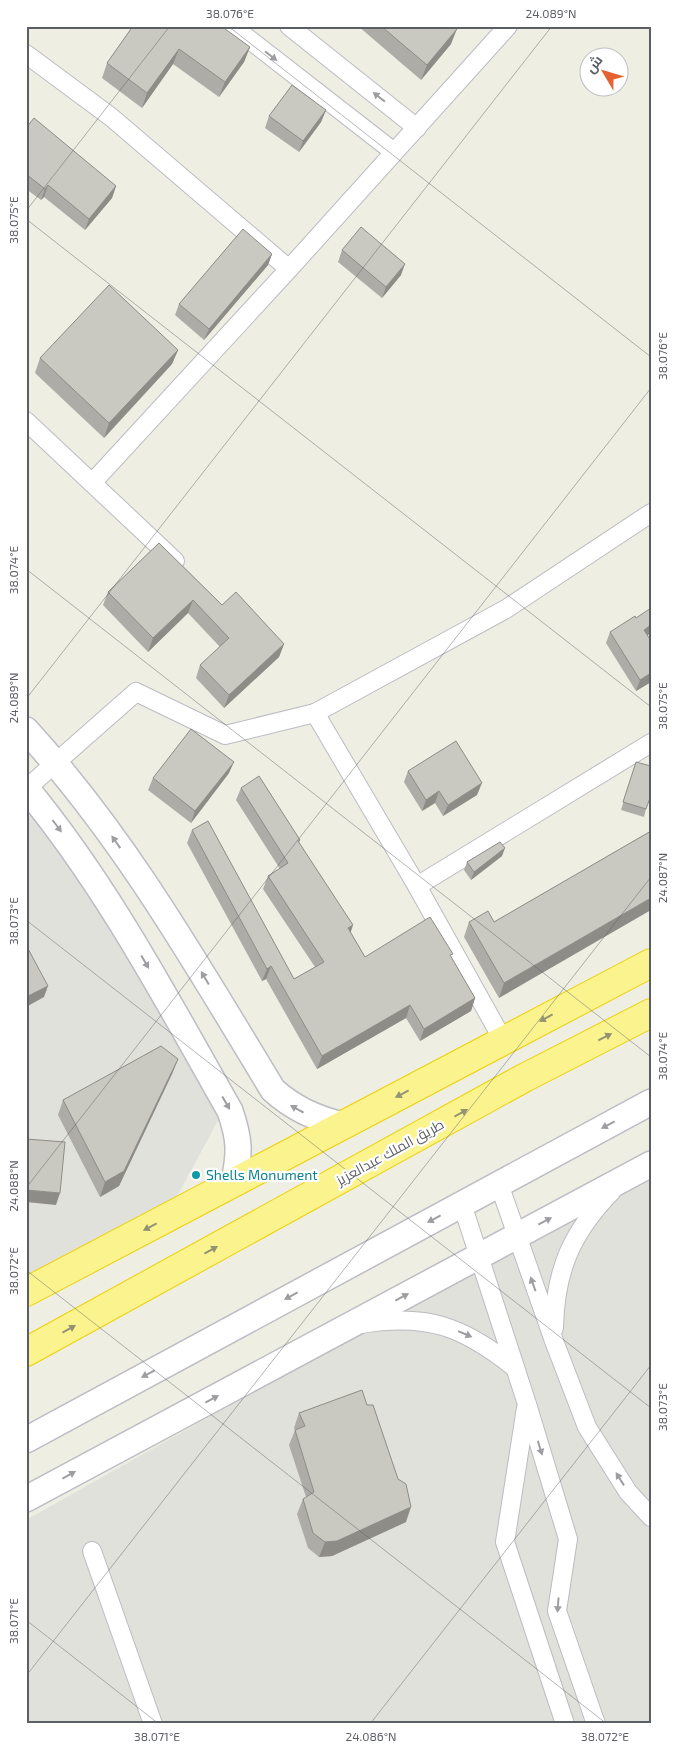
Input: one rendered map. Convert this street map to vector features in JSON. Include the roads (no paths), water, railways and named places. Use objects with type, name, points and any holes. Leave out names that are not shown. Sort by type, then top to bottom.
[{"type":"highway","points":[[26,1292],[651,962]]},
{"type":"highway","name":"طريق الملك عبدالعزيز","points":[[26,1352],[524,1078],[651,1013]]},
{"type":"main road","points":[[26,730],[92,807],[157,900],[273,1090],[287,1103],[302,1112],[322,1120],[343,1125]]},
{"type":"main road","points":[[26,788],[59,827],[122,924],[230,1110],[238,1134],[239,1158],[234,1182]]},
{"type":"main road","points":[[26,1440],[651,1102]]},
{"type":"main road","points":[[26,1499],[651,1164]]},
{"type":"street","points":[[232,26],[394,152]]},
{"type":"street","points":[[289,26],[417,128]]},
{"type":"street","points":[[92,483],[289,269],[508,26]]},
{"type":"street","points":[[26,54],[111,117],[289,269]]},
{"type":"street","points":[[26,421],[185,570]]},
{"type":"street","points":[[26,788],[56,764],[136,692],[225,735],[315,713],[506,608],[651,513]]},
{"type":"street","points":[[315,713],[417,886],[503,1040]]},
{"type":"street","points":[[417,886],[649,750]]},
{"type":"street","points":[[554,1341],[554,1301],[567,1255],[578,1232],[592,1211],[625,1178]]},
{"type":"street","points":[[499,1184],[554,1341],[587,1427],[628,1492],[651,1517]]},
{"type":"street","points":[[462,1204],[516,1368],[568,1539],[557,1611],[596,1724]]},
{"type":"street","points":[[348,1326],[381,1320],[443,1325],[469,1335],[516,1368]]},
{"type":"street","points":[[527,1404],[505,1542],[565,1724]]},
{"type":"street","points":[[92,1551],[153,1724]]},
{"type":"place","name":"Shells Monument","points":[[196,1175]]}]
